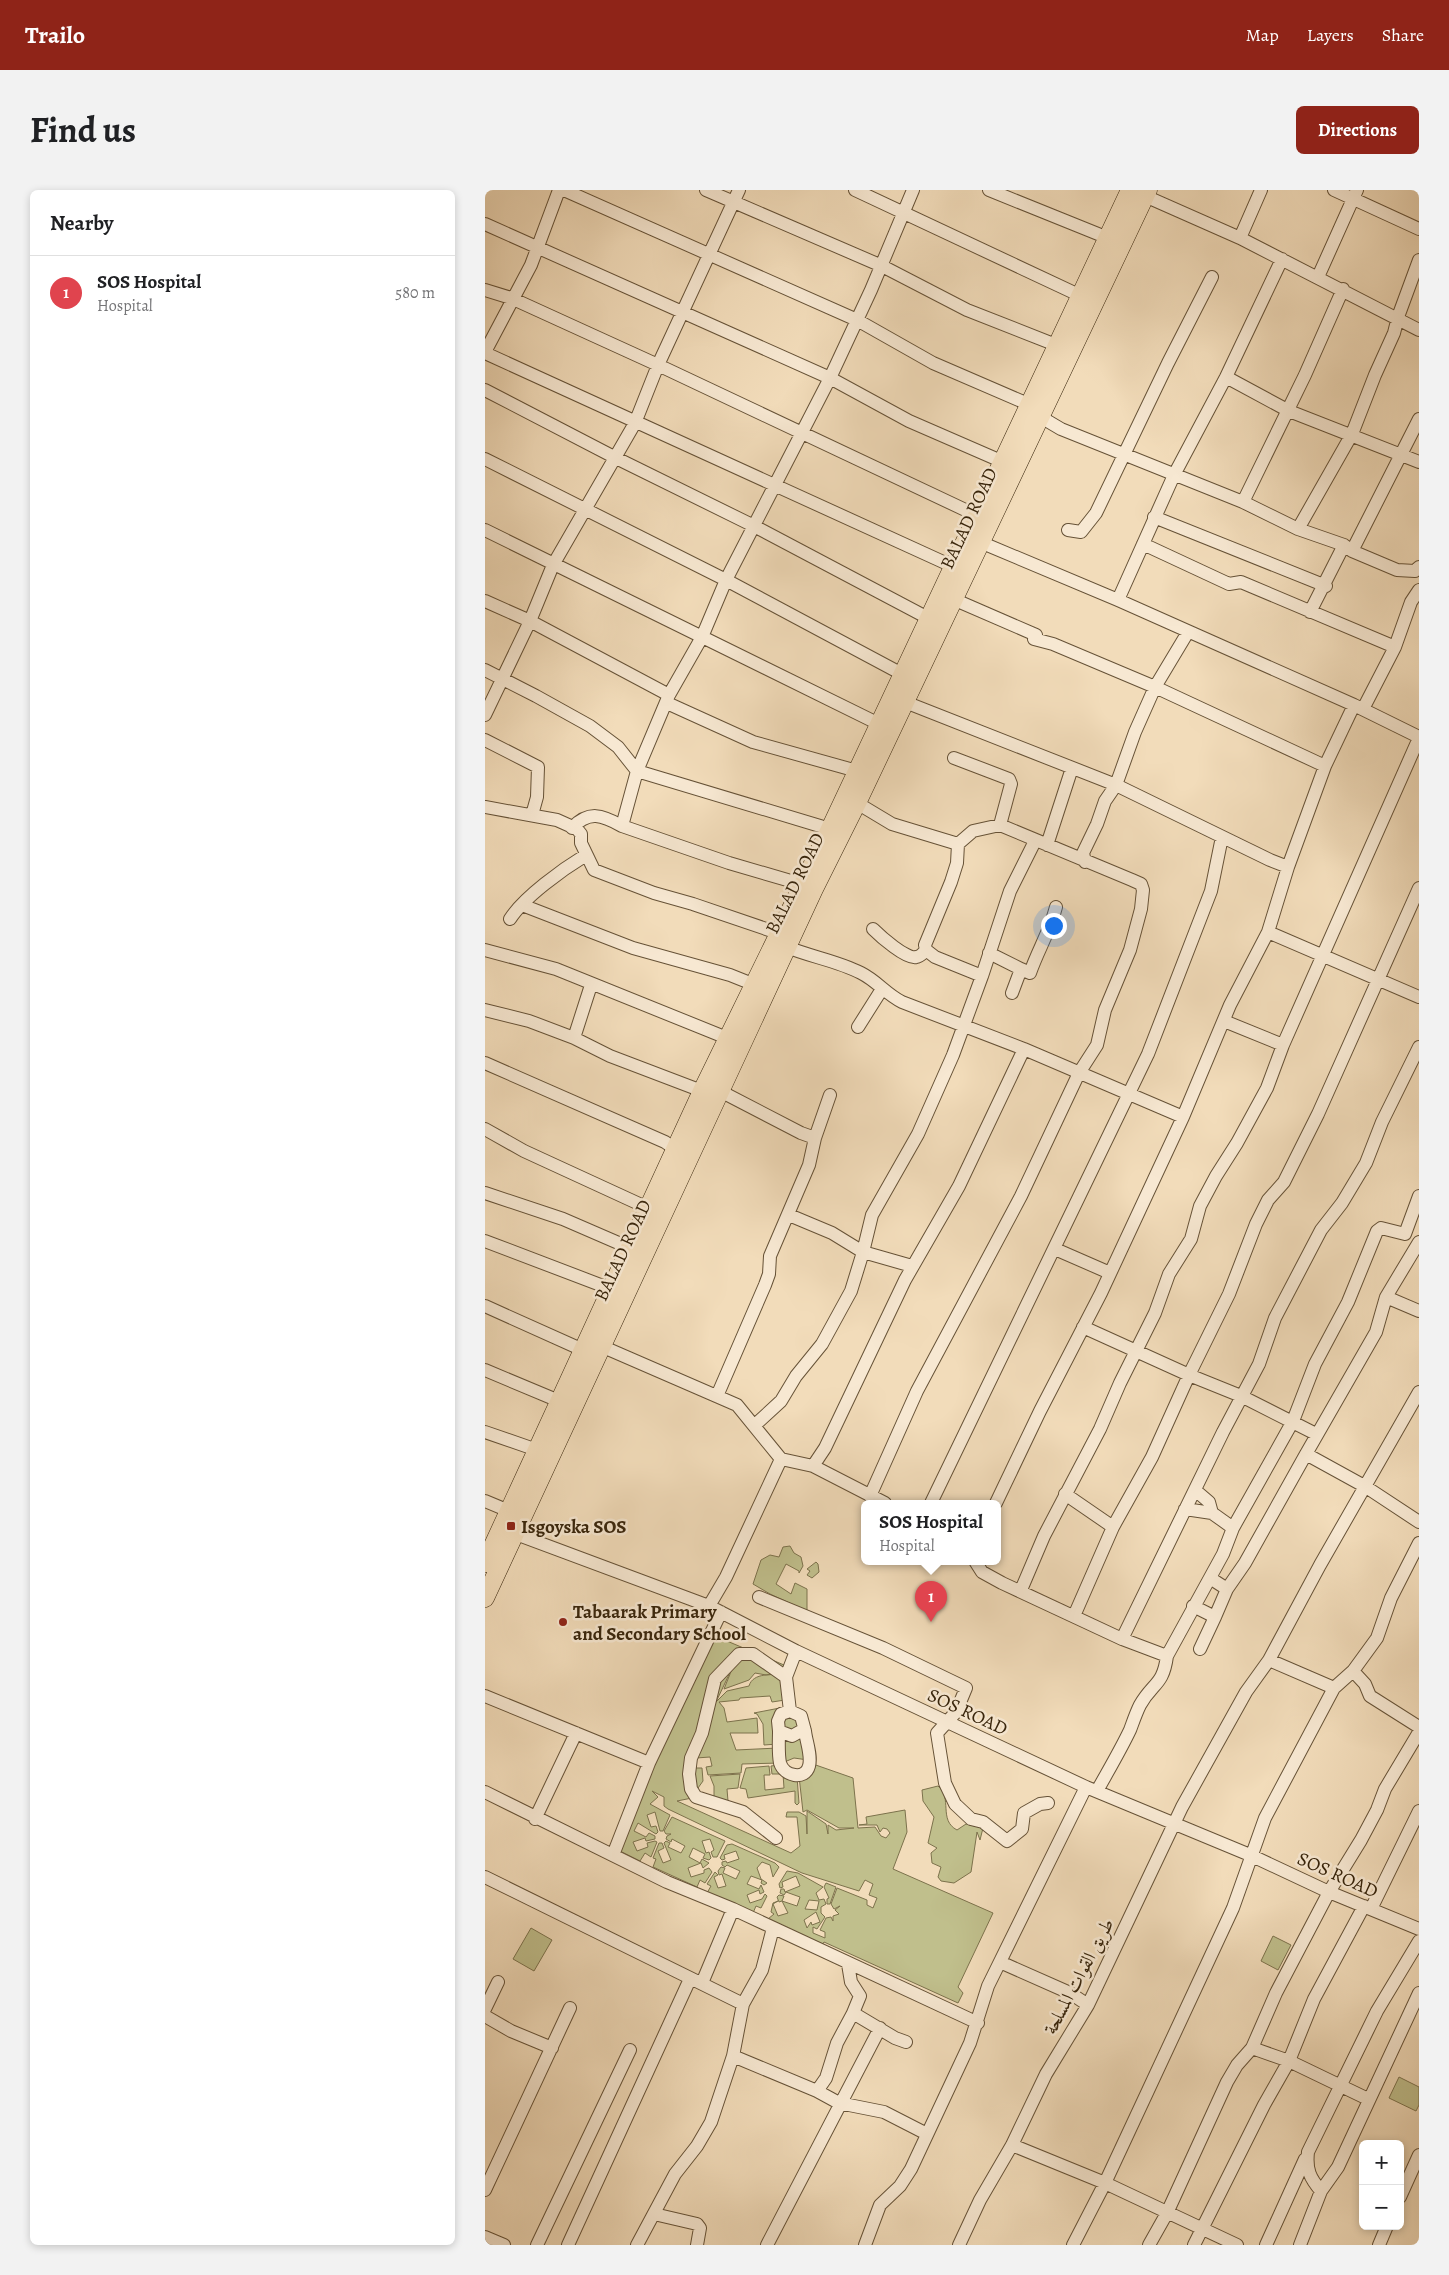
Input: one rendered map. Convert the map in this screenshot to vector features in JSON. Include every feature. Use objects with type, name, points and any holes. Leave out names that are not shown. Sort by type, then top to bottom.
[{"type":"highway","name":"BALAD ROAD","points":[[485,1598],[507,1530],[509,1511],[702,1091],[755,985],[783,940],[857,803],[980,542],[1033,410],[1056,345],[1108,238],[1141,192]]},
{"type":"highway","name":"BALAD ROAD","points":[[485,1563],[507,1530],[601,1346],[720,1091],[783,940],[801,884],[857,772],[1001,461],[1033,410],[1141,192]]},
{"type":"street","points":[[559,190],[531,265],[511,298],[485,353],[952,566]]},
{"type":"street","points":[[564,190],[857,320],[933,362],[1033,410],[1061,429],[1243,502],[1298,530],[1348,548],[1397,570],[1415,571],[1419,567]]},
{"type":"street","points":[[706,190],[882,266],[967,310],[1056,345]]},
{"type":"street","points":[[485,715],[530,621],[553,565],[583,510],[616,458],[635,423],[682,311],[739,190]]},
{"type":"street","points":[[855,190],[1081,296]]},
{"type":"street","points":[[623,826],[637,771],[668,699],[702,637],[726,580],[831,378],[882,266],[913,190]]},
{"type":"street","points":[[989,190],[1108,238]]},
{"type":"street","points":[[1239,238],[1261,190]]},
{"type":"street","points":[[1334,190],[1355,195],[1419,230]]},
{"type":"street","points":[[1141,192],[1343,289],[1419,330]]},
{"type":"street","points":[[1318,277],[1355,195]]},
{"type":"street","points":[[485,224],[831,378],[909,421],[1001,461]]},
{"type":"street","points":[[1118,600],[1174,475],[1226,377],[1282,259]]},
{"type":"street","points":[[1298,530],[1352,434],[1375,375],[1394,334],[1397,318],[1419,260]]},
{"type":"street","points":[[1068,530],[1081,532],[1096,513],[1212,277]]},
{"type":"street","points":[[1243,502],[1289,411],[1343,289]]},
{"type":"street","points":[[485,290],[511,298],[658,365],[976,515]]},
{"type":"street","points":[[1226,377],[1289,411],[1352,434],[1419,462]]},
{"type":"street","points":[[485,390],[616,458],[754,526],[928,618]]},
{"type":"street","points":[[1310,612],[1402,455],[1419,419]]},
{"type":"street","points":[[485,459],[583,510],[726,580],[902,674]]},
{"type":"street","points":[[1155,517],[1326,586]]},
{"type":"street","points":[[485,530],[879,724]]},
{"type":"street","points":[[980,542],[1118,600],[1359,707],[1419,738],[1283,1045],[1267,1088],[1199,1206],[1191,1239],[1169,1274],[1155,1313],[1100,1429],[1065,1494],[1021,1590]]},
{"type":"street","points":[[1143,544],[1229,584],[1241,582],[1395,647]]},
{"type":"street","points":[[998,1500],[1040,1411],[1110,1273],[1183,1117],[1224,1021],[1268,932],[1288,867],[1325,766],[1395,647],[1411,602],[1419,590]]},
{"type":"street","points":[[953,599],[1036,635],[1034,639],[1042,643],[1053,644],[1155,687],[1325,766]]},
{"type":"street","points":[[485,601],[530,621],[668,699],[753,742],[857,772]]},
{"type":"street","points":[[1085,862],[1083,853],[1097,824],[1105,801],[1116,785],[1135,732],[1155,687],[1188,632]]},
{"type":"street","points":[[485,670],[537,696],[590,726],[618,747],[637,771],[830,829]]},
{"type":"street","points":[[905,702],[1116,785],[1288,867]]},
{"type":"street","points":[[485,740],[538,767],[537,797],[532,815]]},
{"type":"street","points":[[954,758],[1009,779],[1011,784],[1000,825]]},
{"type":"street","points":[[755,1425],[781,1400],[796,1376],[822,1344],[851,1291],[872,1215],[918,1134],[964,1027],[1010,891],[1041,843],[1072,768]]},
{"type":"street","points":[[857,803],[892,824],[958,844]]},
{"type":"street","points":[[485,807],[557,820],[577,829],[581,834],[581,843],[594,870],[654,893],[693,904],[862,973],[875,981],[887,994],[902,1002],[1024,1049],[1183,1117]]},
{"type":"street","points":[[572,828],[582,817],[609,818],[623,826],[729,863],[801,884]]},
{"type":"street","points":[[871,1496],[917,1392],[1021,1196],[1079,1074],[1097,1044],[1105,1010],[1130,950],[1141,909],[1143,890],[1141,884],[1041,843],[1016,830],[1000,825],[973,831],[958,844],[957,863],[951,882],[926,942],[926,950],[919,957],[911,957],[873,929]]},
{"type":"street","points":[[932,1500],[1129,1095],[1167,1010],[1211,891],[1223,837]]},
{"type":"street","points":[[510,919],[518,906],[522,905],[562,870],[586,855]]},
{"type":"street","points":[[1074,1616],[1113,1527],[1152,1457],[1189,1375],[1229,1294],[1255,1224],[1268,1200],[1284,1182],[1297,1158],[1380,980],[1419,888]]},
{"type":"street","points":[[522,905],[633,948],[731,975],[755,985]]},
{"type":"street","points":[[989,952],[1030,973],[1039,947],[1050,930],[1056,908]]},
{"type":"street","points":[[1268,932],[1419,997]]},
{"type":"street","points":[[485,950],[556,970],[727,1038]]},
{"type":"street","points":[[926,950],[935,957],[982,976]]},
{"type":"street","points":[[1012,993],[1021,969]]},
{"type":"street","points":[[574,1038],[591,985]]},
{"type":"street","points":[[858,1027],[882,989]]},
{"type":"street","points":[[485,1010],[529,1021],[574,1038],[610,1056],[702,1091]]},
{"type":"street","points":[[1224,1021],[1283,1045]]},
{"type":"street","points":[[1122,1639],[1241,1396],[1259,1364],[1275,1318],[1321,1230],[1342,1203],[1366,1163],[1382,1122],[1419,1047]]},
{"type":"street","points":[[813,1466],[825,1448],[912,1266],[959,1186],[1024,1049]]},
{"type":"street","points":[[485,1063],[665,1142],[675,1149]]},
{"type":"street","points":[[720,1091],[801,1133],[815,1138]]},
{"type":"street","points":[[717,1396],[765,1285],[769,1274],[770,1256],[809,1166],[815,1138],[830,1095]]},
{"type":"street","points":[[485,1129],[524,1151],[648,1208]]},
{"type":"street","points":[[485,1193],[563,1219],[630,1248]]},
{"type":"street","points":[[865,2245],[880,2205],[900,2186],[911,2169],[978,2023],[988,1986],[1000,1962],[1091,1789],[1115,1760],[1140,1706],[1151,1688],[1158,1684],[1165,1674],[1167,1656],[1223,1554],[1233,1528],[1293,1421],[1315,1364],[1347,1302],[1377,1231],[1381,1228],[1405,1234],[1419,1196]]},
{"type":"street","points":[[789,1215],[832,1234],[863,1252],[912,1266]]},
{"type":"street","points":[[485,1241],[611,1289]]},
{"type":"street","points":[[1200,1649],[1227,1588],[1245,1563],[1375,1332],[1386,1297],[1419,1242]]},
{"type":"street","points":[[1055,1249],[1110,1273]]},
{"type":"street","points":[[1386,1297],[1419,1311]]},
{"type":"street","points":[[485,1306],[583,1350]]},
{"type":"street","points":[[1083,1327],[1189,1375],[1241,1396],[1316,1434]]},
{"type":"street","points":[[601,1346],[737,1405],[781,1459],[813,1466],[879,1500]]},
{"type":"street","points":[[485,1370],[559,1401]]},
{"type":"street","name":"طريق القوات المسلحة","points":[[959,2245],[980,2200],[1012,2145],[1046,2074],[1088,2005],[1174,1823],[1246,1692],[1269,1660],[1320,1564],[1419,1392]]},
{"type":"street","points":[[485,1432],[537,1450]]},
{"type":"street","points":[[1306,1454],[1366,1487],[1419,1522]]},
{"type":"street","points":[[709,1606],[726,1577],[781,1459]]},
{"type":"street","points":[[1195,1490],[1209,1502],[1211,1512]]},
{"type":"street","points":[[1065,1494],[1113,1527]]},
{"type":"street","points":[[485,1501],[509,1511]]},
{"type":"street","points":[[1185,1509],[1211,1512],[1233,1528]]},
{"type":"street","name":"SOS ROAD","points":[[507,1530],[709,1606],[796,1651],[1091,1789],[1250,1855],[1329,1892],[1419,1929]]},
{"type":"street","points":[[1073,2245],[1105,2183],[1233,1908],[1250,1855],[1282,1783],[1335,1688],[1353,1670],[1377,1638],[1391,1598],[1419,1543]]},
{"type":"street","points":[[978,1565],[982,1572],[1002,1583],[1021,1590],[1122,1639],[1167,1656]]},
{"type":"street","points":[[1209,1578],[1227,1588]]},
{"type":"street","points":[[759,1597],[883,1648],[966,1688],[963,1699],[948,1723],[937,1733],[937,1738],[945,1783],[955,1804],[971,1819],[983,1822],[1007,1841],[1022,1829],[1025,1813],[1041,1804],[1048,1803]]},
{"type":"street","points":[[1193,1606],[1215,1617]]},
{"type":"street","points":[[613,1855],[649,1763],[721,1612]]},
{"type":"street","points":[[790,1711],[786,1677],[796,1651]]},
{"type":"street","points":[[776,1838],[743,1812],[696,1797],[691,1789],[689,1774],[691,1758],[704,1726],[715,1680],[732,1660],[739,1654],[753,1654],[786,1677]]},
{"type":"street","points":[[1269,1660],[1335,1688]]},
{"type":"street","points":[[1353,1670],[1365,1684],[1371,1696],[1419,1728]]},
{"type":"street","points":[[485,1696],[649,1763]]},
{"type":"street","points":[[790,1711],[801,1716],[805,1731],[810,1761],[809,1768],[803,1774],[794,1775],[785,1771],[781,1764],[780,1717],[790,1711]]},
{"type":"street","points":[[779,1732],[792,1736],[805,1731]]},
{"type":"street","points":[[1149,2245],[1167,2213],[1227,2082],[1237,2064],[1252,2048],[1276,1993],[1329,1892],[1361,1840],[1388,1782],[1419,1732]]},
{"type":"street","points":[[535,1819],[575,1733]]},
{"type":"street","points":[[485,1792],[535,1819],[667,1882],[733,1909],[978,2023]]},
{"type":"street","points":[[1194,2245],[1264,2106],[1289,2061],[1314,1999],[1368,1907],[1419,1811]]},
{"type":"street","points":[[485,1877],[743,2004]]},
{"type":"street","points":[[568,2245],[733,1909]]},
{"type":"street","points":[[637,2245],[675,2174],[709,2128],[733,2056],[743,2004],[762,1970],[773,1928]]},
{"type":"street","points":[[1266,2245],[1339,2084],[1377,2011],[1419,1941]]},
{"type":"street","points":[[1000,1962],[1070,1993],[1088,2005]]},
{"type":"street","points":[[817,2091],[825,2078],[837,2042],[853,2014],[860,1996],[851,1982],[848,1964]]},
{"type":"street","points":[[485,2009],[498,1982]]},
{"type":"street","points":[[1300,2245],[1321,2191],[1338,2167],[1368,2099],[1419,1993]]},
{"type":"street","points":[[485,2190],[570,2008]]},
{"type":"street","points":[[853,2014],[895,2038],[906,2042]]},
{"type":"street","points":[[485,2016],[511,2031],[552,2048]]},
{"type":"street","points":[[767,2245],[839,2103],[880,2028]]},
{"type":"street","points":[[1252,2048],[1289,2061],[1368,2099]]},
{"type":"street","points":[[537,2245],[630,2050]]},
{"type":"street","points":[[733,2056],[817,2091],[839,2103],[884,2112],[927,2134]]},
{"type":"street","points":[[1012,2145],[1105,2183],[1237,2245]]},
{"type":"street","points":[[1307,2152],[1307,2170],[1311,2180],[1321,2191]]},
{"type":"street","points":[[1404,2188],[1419,2155]]},
{"type":"street","points":[[654,2214],[697,2224],[700,2228],[702,2244]]},
{"type":"street","points":[[1379,2245],[1385,2230]]},
{"type":"street","points":[[485,2238],[504,2245]]},
{"type":"shaded area","points":[[790,1546],[794,1553],[801,1557],[803,1566],[799,1573],[799,1571],[786,1564],[776,1584],[791,1594],[795,1583],[807,1589],[807,1611],[753,1584],[761,1560],[770,1555],[779,1557],[783,1547]]},
{"type":"shaded area","points":[[816,1562],[819,1572],[812,1578],[807,1575],[810,1571],[807,1569]]},
{"type":"shaded area","points":[[715,1636],[784,1665],[784,1669],[751,1658],[777,1674],[785,1674],[785,1700],[772,1702],[770,1696],[740,1698],[739,1700],[719,1702],[724,1708],[727,1722],[757,1718],[758,1733],[730,1733],[736,1750],[778,1748],[780,1763],[742,1764],[741,1773],[708,1775],[706,1767],[712,1766],[710,1757],[696,1758],[696,1768],[702,1768],[703,1781],[698,1788],[691,1789],[692,1798],[677,1801],[791,1853],[800,1846],[797,1817],[786,1817],[787,1812],[799,1812],[806,1816],[807,1834],[807,1811],[826,1824],[828,1834],[828,1825],[836,1830],[854,1828],[839,1828],[807,1810],[803,1812],[799,1776],[810,1763],[853,1778],[858,1828],[875,1827],[881,1836],[886,1838],[890,1833],[887,1829],[883,1828],[880,1832],[877,1825],[859,1825],[867,1824],[866,1817],[905,1810],[907,1832],[893,1869],[993,1913],[958,1987],[963,1993],[958,2003],[824,1942],[822,1945],[707,1893],[711,1886],[707,1884],[715,1872],[718,1875],[714,1877],[718,1888],[726,1886],[722,1874],[719,1875],[718,1871],[721,1867],[725,1868],[723,1873],[736,1879],[740,1871],[727,1865],[725,1867],[722,1865],[722,1862],[726,1861],[727,1863],[739,1859],[736,1851],[724,1855],[725,1859],[722,1860],[720,1858],[727,1845],[732,1844],[775,1863],[779,1867],[773,1877],[770,1865],[762,1862],[757,1868],[761,1879],[767,1883],[764,1885],[761,1883],[762,1880],[751,1876],[747,1884],[759,1889],[761,1885],[764,1892],[760,1894],[759,1890],[747,1895],[750,1903],[762,1899],[765,1894],[767,1896],[761,1908],[756,1906],[753,1913],[768,1919],[774,1914],[771,1912],[773,1903],[778,1901],[773,1904],[778,1916],[788,1913],[782,1901],[797,1906],[800,1897],[786,1892],[784,1895],[780,1893],[781,1889],[784,1889],[785,1892],[800,1886],[796,1876],[782,1882],[783,1887],[780,1888],[779,1884],[787,1871],[798,1873],[823,1887],[816,1893],[819,1900],[824,1899],[826,1904],[821,1907],[821,1913],[825,1917],[817,1929],[813,1927],[813,1933],[825,1938],[825,1932],[820,1930],[826,1918],[831,1917],[833,1921],[833,1916],[839,1914],[835,1910],[840,1906],[834,1909],[831,1904],[837,1888],[867,1900],[867,1905],[873,1908],[877,1898],[869,1895],[873,1884],[865,1880],[859,1891],[802,1873],[668,1809],[664,1806],[664,1797],[652,1791],[658,1797],[650,1804],[670,1815],[663,1831],[660,1831],[655,1812],[647,1815],[651,1827],[656,1826],[658,1832],[656,1834],[638,1823],[634,1831],[646,1837],[649,1833],[655,1836],[655,1839],[646,1841],[645,1838],[633,1842],[637,1851],[648,1847],[647,1843],[657,1842],[651,1857],[645,1853],[640,1861],[614,1848]],"holes":[[[734,1664],[724,1689],[749,1680],[755,1673],[766,1675],[759,1676],[749,1686],[727,1691],[716,1702]],[[809,1900],[819,1901],[817,1910],[805,1909]],[[816,1912],[820,1922],[812,1925],[811,1922],[807,1928],[804,1920]]]},
{"type":"shaded area","points":[[785,1707],[778,1744],[764,1745],[763,1724],[757,1714],[754,1713]]},
{"type":"shaded area","points":[[793,1715],[800,1725],[788,1734],[781,1721]]},
{"type":"shaded area","points":[[782,1736],[801,1736],[808,1760],[794,1758],[782,1763]]},
{"type":"shaded area","points":[[780,1765],[797,1777],[799,1803],[797,1805],[795,1803],[795,1791],[748,1798],[746,1789],[740,1788],[746,1768],[769,1766],[770,1775],[764,1775],[765,1790],[784,1788],[783,1774],[772,1774],[771,1766]]},
{"type":"shaded area","points":[[740,1774],[738,1788],[727,1789],[728,1801],[714,1801],[714,1786],[710,1776]]},
{"type":"shaded area","points":[[938,1786],[945,1797],[948,1821],[951,1826],[957,1830],[966,1824],[983,1828],[980,1840],[977,1832],[971,1872],[954,1883],[941,1881],[938,1877],[941,1867],[932,1863],[931,1853],[937,1848],[928,1843],[934,1817],[923,1801],[922,1790]]},
{"type":"shaded area","points":[[672,1817],[725,1841],[717,1857],[713,1857],[711,1852],[714,1850],[710,1839],[702,1841],[706,1853],[709,1852],[711,1858],[709,1860],[703,1858],[705,1854],[693,1848],[689,1857],[700,1863],[702,1859],[709,1863],[703,1868],[701,1863],[688,1868],[691,1877],[704,1873],[704,1870],[709,1868],[712,1872],[705,1883],[700,1880],[697,1887],[653,1867],[656,1859],[653,1858],[659,1843],[662,1843],[664,1848],[658,1851],[663,1863],[671,1860],[664,1843],[666,1841],[670,1843],[668,1847],[681,1853],[685,1846],[672,1839],[671,1842],[666,1839],[671,1834],[666,1834],[664,1831]]},
{"type":"shaded area","points":[[826,1883],[836,1887],[830,1904],[827,1904],[827,1899],[829,1898],[824,1887]]},
{"type":"shaded area","points":[[779,1895],[784,1896],[782,1901],[779,1902],[777,1897]]},
{"type":"shaded area","points":[[531,1928],[552,1940],[534,1971],[513,1959]]},
{"type":"shaded area","points":[[1273,1936],[1291,1945],[1278,1970],[1261,1961]]},
{"type":"shaded area","points":[[1399,2077],[1419,2087],[1419,2105],[1416,2111],[1389,2098]]},
{"type":"place","name":"Isgoyska SOS","points":[[511,1526]]},
{"type":"place","name":"Tabaarak Primary and Secondary School","points":[[563,1622]]},
{"type":"place","name":"SOS Hospital","points":[[931,1622]]}]
